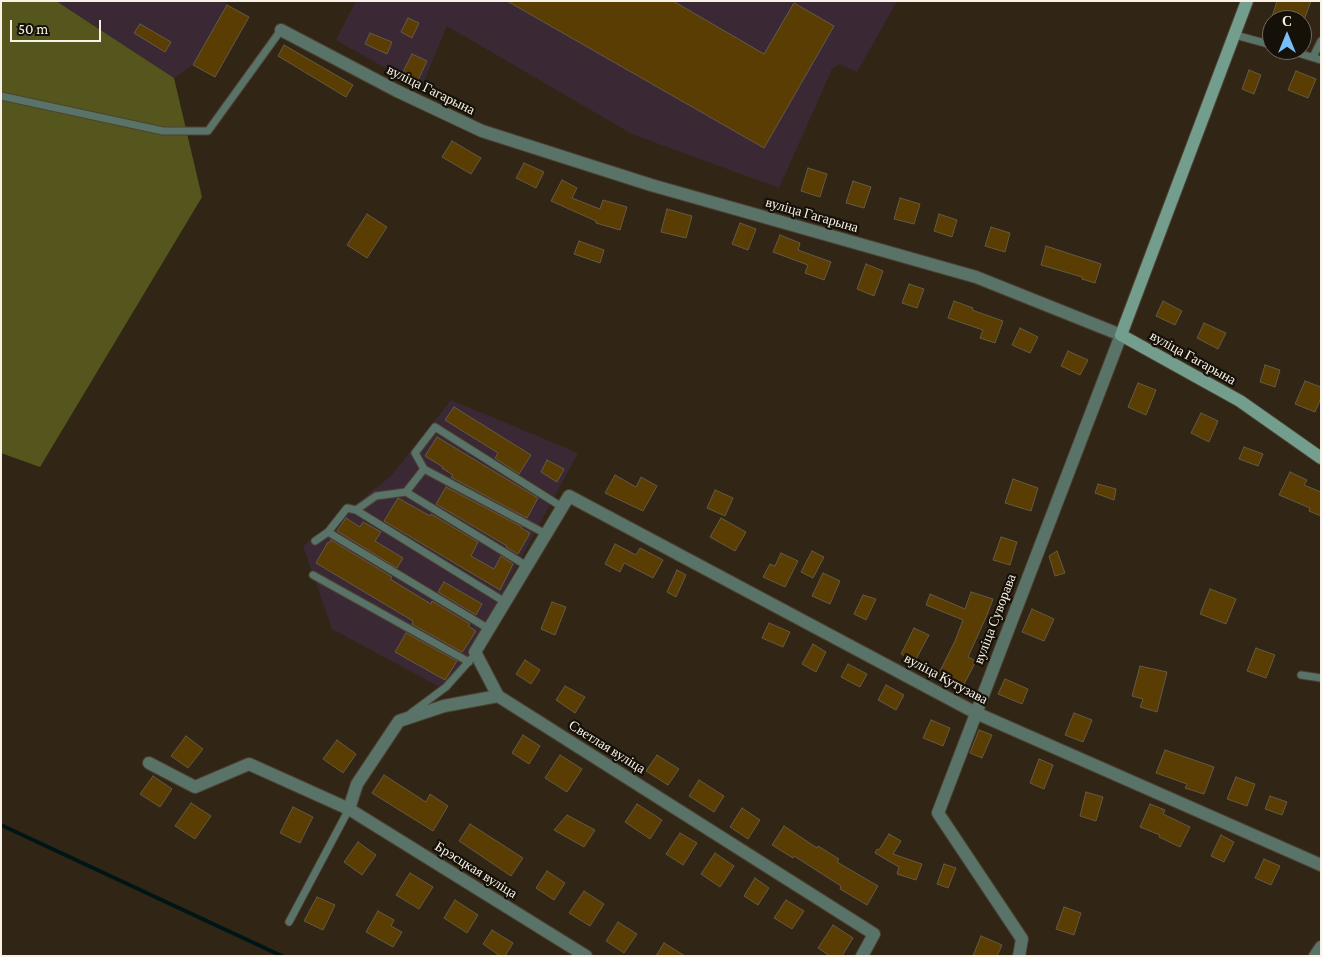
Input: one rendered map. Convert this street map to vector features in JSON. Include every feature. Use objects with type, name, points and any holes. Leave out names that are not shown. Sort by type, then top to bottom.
[{"type":"street","points":[[1121,336],[1247,1]]},
{"type":"street","name":"вуліца Гагарына","points":[[281,30],[397,91],[482,131],[651,185],[976,277],[1121,336],[1240,401],[1321,458]]},
{"type":"street","name":"вуліца Суворава","points":[[1019,956],[1022,939],[938,813],[1121,336]]},
{"type":"street","points":[[350,809],[357,784],[399,721],[444,706],[498,696],[472,657],[566,502]]},
{"type":"street","name":"вуліца Кутузава","points":[[566,502],[976,713],[1321,865]]},
{"type":"street","name":"Светлая вуліца","points":[[498,696],[874,934],[862,956]]},
{"type":"street","name":"Брэсцкая вуліца","points":[[149,763],[195,787],[249,764],[350,809],[586,956]]},
{"type":"street","points":[[1315,956],[1321,947]]},
{"type":"lane","points":[[1,96],[163,131],[208,131],[281,30]]},
{"type":"lane","points":[[1235,34],[1262,42]]},
{"type":"lane","points":[[1317,59],[1321,41]]},
{"type":"lane","points":[[546,534],[424,469],[415,453],[435,427],[566,502]]},
{"type":"lane","points":[[406,492],[424,469]]},
{"type":"lane","points":[[356,510],[376,496],[406,492],[527,566]]},
{"type":"lane","points":[[315,541],[328,532],[347,508],[356,510],[505,602]]},
{"type":"lane","points":[[328,532],[489,629]]},
{"type":"lane","points":[[313,575],[472,657],[446,687],[399,721]]},
{"type":"lane","points":[[1301,675],[1321,678]]},
{"type":"lane","points":[[289,922],[350,809]]},
{"type":"shaded area","points":[[1,1],[56,1],[174,78],[202,197],[40,467],[1,453]]},
{"type":"shaded area","points":[[56,1],[224,1],[227,5],[249,17],[215,77],[193,65],[174,78]]},
{"type":"shaded area","points":[[356,1],[897,1],[857,72],[840,64],[832,69],[779,188],[632,134],[447,26],[421,88],[336,40]]},
{"type":"shaded area","points":[[451,400],[578,453],[449,692],[332,629],[303,546],[391,476]]},
{"type":"building","points":[[507,1],[673,1],[764,54],[794,3],[834,26],[764,148]]},
{"type":"building","points":[[1277,1],[1311,1],[1308,10],[1274,10]]},
{"type":"building","points":[[227,5],[249,17],[215,77],[193,65]]},
{"type":"building","points":[[408,18],[419,23],[412,38],[401,32]]},
{"type":"building","points":[[140,24],[171,42],[165,52],[134,33]]},
{"type":"building","points":[[370,33],[392,42],[387,54],[365,44]]},
{"type":"building","points":[[284,45],[353,85],[346,97],[278,56]]},
{"type":"building","points":[[412,54],[427,61],[418,80],[403,72]]},
{"type":"building","points":[[1249,70],[1261,75],[1254,94],[1242,89]]},
{"type":"building","points":[[1296,71],[1316,79],[1308,98],[1288,90]]},
{"type":"building","points":[[452,141],[481,158],[471,174],[442,157]]},
{"type":"building","points":[[524,163],[544,172],[536,188],[516,178]]},
{"type":"building","points":[[808,168],[827,174],[820,197],[801,191]]},
{"type":"building","points":[[562,180],[577,188],[572,198],[600,209],[603,200],[627,207],[620,230],[596,223],[596,221],[551,201]]},
{"type":"building","points":[[853,181],[871,187],[864,208],[846,203]]},
{"type":"building","points":[[900,198],[920,204],[914,224],[894,219]]},
{"type":"building","points":[[667,209],[692,216],[686,238],[661,232]]},
{"type":"building","points":[[367,214],[387,227],[367,258],[347,245]]},
{"type":"building","points":[[939,214],[957,220],[952,237],[934,231]]},
{"type":"building","points":[[740,223],[756,229],[748,250],[732,244]]},
{"type":"building","points":[[991,227],[1010,233],[1005,252],[985,246]]},
{"type":"building","points":[[780,235],[800,243],[798,250],[831,262],[824,280],[805,273],[808,265],[773,252]]},
{"type":"building","points":[[579,241],[604,250],[600,263],[574,254]]},
{"type":"building","points":[[1046,246],[1101,264],[1095,283],[1082,279],[1082,277],[1041,265]]},
{"type":"building","points":[[866,264],[883,271],[874,296],[857,289]]},
{"type":"building","points":[[909,284],[924,289],[917,308],[902,303]]},
{"type":"building","points":[[954,301],[973,308],[972,310],[1003,321],[995,343],[980,338],[983,330],[948,318]]},
{"type":"building","points":[[1163,301],[1182,311],[1175,325],[1156,316]]},
{"type":"building","points":[[1204,323],[1226,333],[1218,349],[1197,338]]},
{"type":"building","points":[[1020,328],[1038,337],[1030,353],[1012,345]]},
{"type":"building","points":[[1068,351],[1088,360],[1080,375],[1061,366]]},
{"type":"building","points":[[1265,365],[1280,370],[1275,387],[1260,382]]},
{"type":"building","points":[[1305,381],[1321,387],[1321,398],[1315,412],[1295,404]]},
{"type":"building","points":[[1138,383],[1156,390],[1146,415],[1128,407]]},
{"type":"building","points":[[454,407],[531,455],[519,474],[495,458],[498,453],[445,420]]},
{"type":"building","points":[[1201,413],[1218,421],[1209,442],[1191,433]]},
{"type":"building","points":[[437,437],[538,498],[527,518],[451,477],[453,475],[425,456]]},
{"type":"building","points":[[1244,447],[1263,454],[1258,466],[1239,459]]},
{"type":"building","points":[[547,460],[564,469],[557,482],[541,472]]},
{"type":"building","points":[[1290,472],[1307,480],[1304,485],[1321,492],[1321,516],[1309,511],[1310,508],[1279,495]]},
{"type":"building","points":[[615,475],[636,487],[641,477],[657,486],[643,511],[605,493]]},
{"type":"building","points":[[1013,479],[1038,488],[1031,511],[1005,503]]},
{"type":"building","points":[[1098,484],[1116,489],[1114,500],[1095,493]]},
{"type":"building","points":[[446,487],[530,533],[518,554],[436,504]]},
{"type":"building","points":[[715,490],[733,498],[725,516],[707,508]]},
{"type":"building","points":[[398,498],[430,516],[431,514],[478,542],[471,556],[494,569],[501,556],[513,564],[500,590],[384,521]]},
{"type":"building","points":[[346,518],[360,527],[363,522],[381,532],[375,541],[403,558],[397,568],[337,531]]},
{"type":"building","points":[[721,518],[746,532],[735,551],[710,537]]},
{"type":"building","points":[[1001,537],[1017,542],[1010,565],[993,560]]},
{"type":"building","points":[[331,540],[392,577],[390,579],[431,604],[432,601],[470,624],[468,626],[476,631],[463,651],[412,624],[413,621],[316,563]]},
{"type":"building","points":[[615,544],[636,555],[640,548],[663,560],[653,578],[624,563],[620,572],[605,564]]},
{"type":"building","points":[[812,551],[824,557],[813,578],[801,572]]},
{"type":"building","points":[[1057,551],[1065,573],[1055,576],[1049,556]]},
{"type":"building","points":[[781,553],[798,561],[785,587],[763,577],[770,564],[775,566]]},
{"type":"building","points":[[677,570],[686,575],[676,597],[667,592]]},
{"type":"building","points":[[823,573],[840,581],[830,604],[812,596]]},
{"type":"building","points":[[444,582],[482,604],[476,615],[438,592]]},
{"type":"building","points":[[1210,589],[1236,599],[1226,624],[1200,614]]},
{"type":"building","points":[[971,592],[993,599],[968,657],[976,661],[962,688],[938,675],[963,620],[926,605],[930,594],[965,609]]},
{"type":"building","points":[[863,595],[876,599],[866,620],[854,614]]},
{"type":"building","points":[[552,602],[566,607],[555,635],[541,629]]},
{"type":"building","points":[[1032,609],[1054,619],[1044,641],[1022,632]]},
{"type":"building","points":[[769,623],[790,632],[783,647],[762,638]]},
{"type":"building","points":[[914,628],[929,635],[915,661],[901,654]]},
{"type":"building","points":[[406,633],[457,661],[445,680],[395,652]]},
{"type":"building","points":[[813,644],[826,652],[816,672],[802,664]]},
{"type":"building","points":[[1256,648],[1275,655],[1266,678],[1247,671]]},
{"type":"building","points":[[525,660],[540,670],[531,684],[516,674]]},
{"type":"building","points":[[848,664],[867,674],[860,687],[841,677]]},
{"type":"building","points":[[1140,666],[1167,672],[1157,712],[1140,707],[1143,699],[1132,696]]},
{"type":"building","points":[[1005,679],[1028,689],[1022,704],[998,694]]},
{"type":"building","points":[[886,685],[904,695],[896,710],[878,700]]},
{"type":"building","points":[[565,686],[585,697],[575,713],[556,700]]},
{"type":"building","points":[[1074,713],[1092,720],[1083,742],[1065,735]]},
{"type":"building","points":[[931,720],[950,728],[943,746],[923,738]]},
{"type":"building","points":[[979,730],[992,735],[982,758],[970,753]]},
{"type":"building","points":[[523,735],[540,746],[529,764],[512,753]]},
{"type":"building","points":[[186,736],[203,749],[188,768],[171,756]]},
{"type":"building","points":[[337,740],[356,754],[343,773],[323,759]]},
{"type":"building","points":[[1165,750],[1214,767],[1204,794],[1185,788],[1187,784],[1156,773]]},
{"type":"building","points":[[560,755],[582,769],[567,792],[545,778]]},
{"type":"building","points":[[657,755],[679,769],[668,785],[646,771]]},
{"type":"building","points":[[1039,759],[1053,765],[1044,789],[1030,783]]},
{"type":"building","points":[[384,775],[426,802],[430,794],[448,806],[433,831],[372,793]]},
{"type":"building","points":[[153,776],[172,789],[160,807],[140,794]]},
{"type":"building","points":[[1236,777],[1255,784],[1247,806],[1227,799]]},
{"type":"building","points":[[699,780],[724,796],[714,812],[689,796]]},
{"type":"building","points":[[1086,792],[1103,797],[1096,821],[1080,816]]},
{"type":"building","points":[[1270,796],[1287,802],[1282,815],[1265,809]]},
{"type":"building","points":[[191,803],[211,816],[195,839],[175,826]]},
{"type":"building","points":[[637,804],[662,820],[650,839],[625,822]]},
{"type":"building","points":[[1150,804],[1165,810],[1163,814],[1190,827],[1180,847],[1159,837],[1160,835],[1140,827]]},
{"type":"building","points":[[293,807],[313,817],[300,843],[280,833]]},
{"type":"building","points":[[742,808],[760,820],[748,839],[730,827]]},
{"type":"building","points":[[567,815],[595,830],[584,847],[554,830]]},
{"type":"building","points":[[470,824],[523,858],[511,876],[459,841]]},
{"type":"building","points":[[784,826],[817,848],[818,846],[839,859],[837,862],[878,886],[867,905],[840,889],[841,886],[794,856],[793,858],[772,845]]},
{"type":"building","points":[[680,833],[697,843],[683,865],[666,854]]},
{"type":"building","points":[[889,834],[901,841],[893,854],[922,864],[916,880],[897,874],[899,867],[875,853]]},
{"type":"building","points":[[1221,835],[1234,842],[1224,862],[1211,856]]},
{"type":"building","points":[[358,842],[376,855],[362,875],[344,862]]},
{"type":"building","points":[[715,853],[734,866],[720,887],[701,874]]},
{"type":"building","points":[[1264,859],[1280,866],[1271,885],[1255,878]]},
{"type":"building","points":[[944,864],[956,868],[948,888],[937,884]]},
{"type":"building","points":[[547,871],[565,883],[554,900],[536,888]]},
{"type":"building","points":[[410,873],[433,887],[419,909],[396,895]]},
{"type":"building","points":[[755,878],[769,888],[758,905],[744,896]]},
{"type":"building","points":[[584,891],[604,904],[590,926],[569,913]]},
{"type":"building","points":[[317,897],[335,905],[323,930],[304,921]]},
{"type":"building","points":[[455,900],[478,915],[467,933],[444,918]]},
{"type":"building","points":[[786,900],[804,911],[792,929],[774,918]]},
{"type":"building","points":[[1064,907],[1081,913],[1074,935],[1056,929]]},
{"type":"building","points":[[378,911],[394,920],[391,926],[402,932],[393,947],[366,932]]},
{"type":"building","points":[[618,922],[637,934],[624,953],[606,941]]},
{"type":"building","points":[[833,925],[853,938],[842,956],[830,956],[818,948]]},
{"type":"building","points":[[492,930],[513,943],[505,956],[500,956],[483,944]]},
{"type":"building","points":[[981,936],[1002,945],[997,956],[973,956]]},
{"type":"building","points":[[664,943],[685,956],[656,956]]},
{"type":"waterway","points":[[1,825],[282,956]]}]
